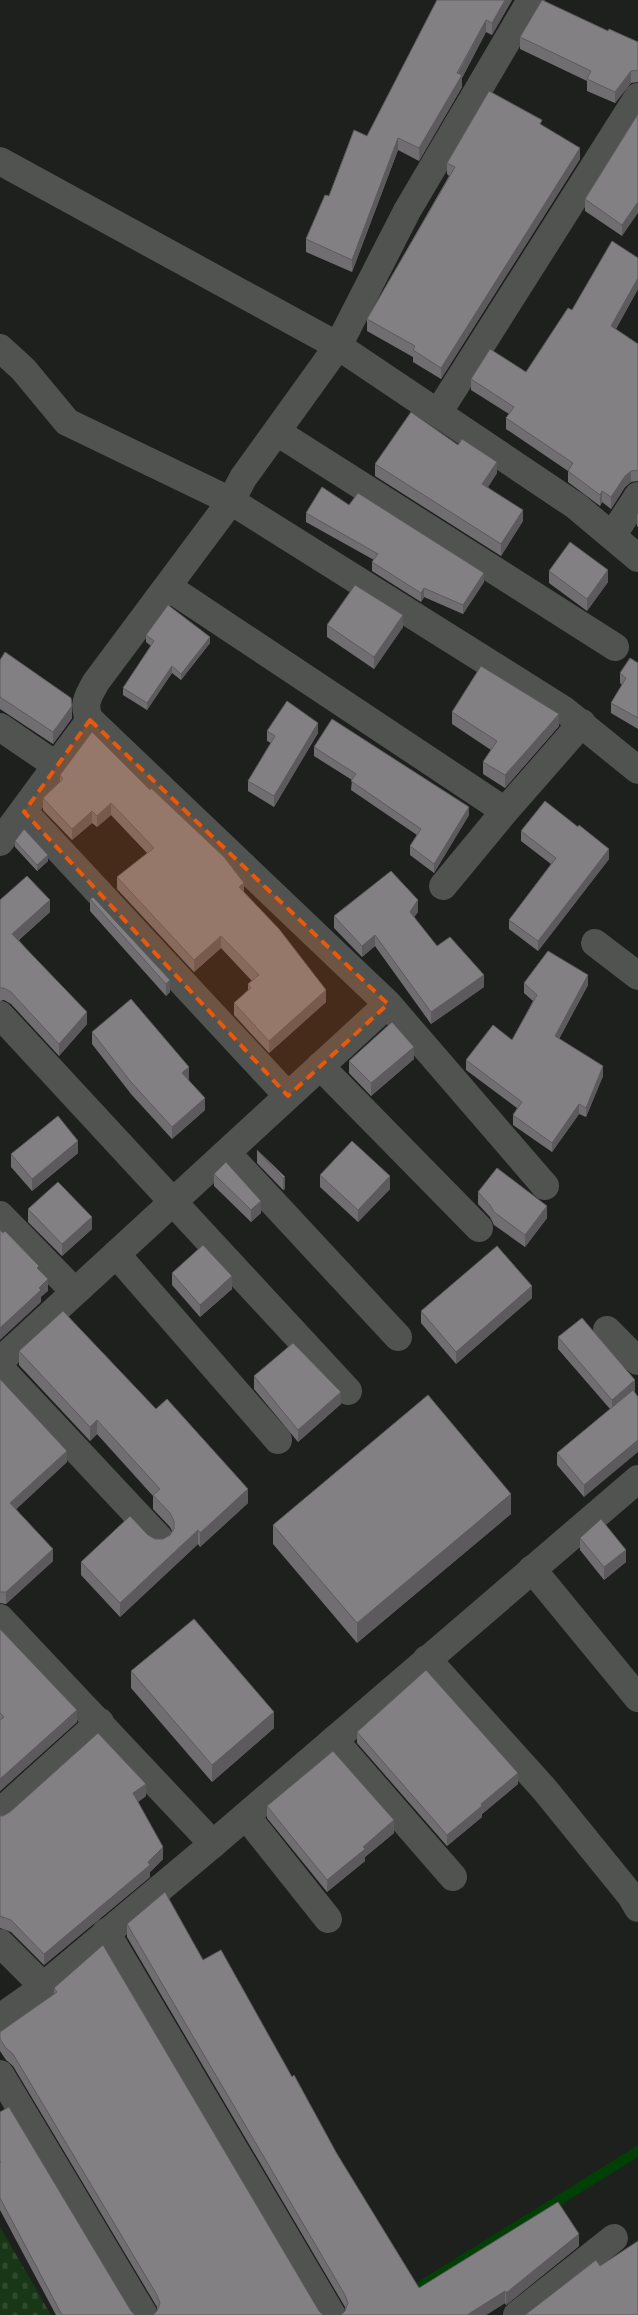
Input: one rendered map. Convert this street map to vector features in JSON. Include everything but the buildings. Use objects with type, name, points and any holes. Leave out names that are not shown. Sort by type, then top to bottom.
[{"type":"street","points":[[532,0],[407,211],[338,346],[243,478],[231,501],[96,682],[86,698],[85,711],[90,720],[388,1004],[545,1186]]},
{"type":"street","points":[[438,413],[638,97]]},
{"type":"street","points":[[0,160],[338,346],[576,506],[638,558]]},
{"type":"street","points":[[0,348],[23,368],[67,422],[231,501],[564,710],[638,770]]},
{"type":"street","points":[[277,432],[616,647]]},
{"type":"street","points":[[612,536],[638,496]]},
{"type":"street","points":[[168,587],[505,811]]},
{"type":"street","points":[[0,842],[24,812],[90,720]]},
{"type":"street","points":[[443,886],[505,811],[582,724]]},
{"type":"street","points":[[0,727],[57,766]]},
{"type":"street","points":[[24,812],[288,1096]]},
{"type":"street","points":[[595,943],[638,976]]},
{"type":"street","points":[[0,1361],[388,1004]]},
{"type":"street","points":[[0,1015],[348,1391]]},
{"type":"street","points":[[320,1066],[479,1228]]},
{"type":"street","points":[[226,1152],[398,1337]]},
{"type":"street","points":[[0,1215],[75,1292]]},
{"type":"street","points":[[116,1254],[278,1440]]},
{"type":"street","points":[[608,1330],[638,1361]]},
{"type":"street","points":[[0,1368],[159,1538]]},
{"type":"street","points":[[0,2018],[44,1987],[106,1932],[246,1816],[532,1568],[638,1479]]},
{"type":"street","points":[[532,1568],[638,1698]]},
{"type":"street","points":[[0,1618],[213,1844]]},
{"type":"street","points":[[427,1660],[545,1790],[631,1896],[638,1908]]},
{"type":"street","points":[[0,1812],[100,1722]]},
{"type":"street","points":[[334,1740],[453,1876]]},
{"type":"street","points":[[246,1816],[328,1918]]},
{"type":"street","points":[[106,1932],[332,2315]]},
{"type":"street","points":[[0,1943],[44,1987]]},
{"type":"street","points":[[0,2074],[144,2315]]},
{"type":"street","points":[[517,2315],[614,2238]]},
{"type":"highlighted area","points":[[90,720],[388,1004],[288,1096],[24,812]]},
{"type":"green space","points":[[0,2227],[51,2315],[0,2315]]},
{"type":"waterway","points":[[408,2294],[638,2151]]}]
